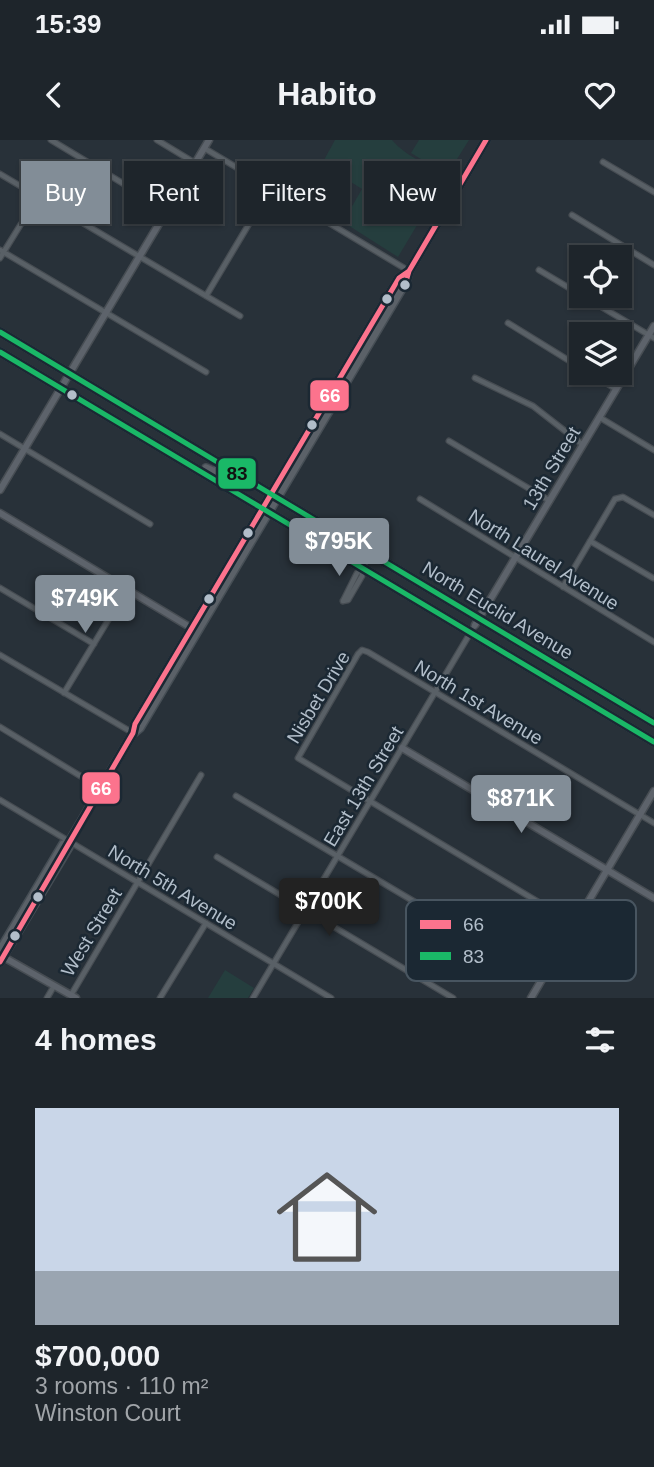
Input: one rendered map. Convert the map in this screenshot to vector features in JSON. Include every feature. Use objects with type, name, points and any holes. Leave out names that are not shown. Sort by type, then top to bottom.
[{"type":"main road","points":[[1,956],[69,847],[69,842],[133,733],[141,728],[194,630],[265,509],[331,409],[406,282],[408,271],[486,140]]},
{"type":"main road","points":[[274,495],[399,278],[408,271]]},
{"type":"main road","name":"North Euclid Avenue","points":[[0,332],[67,377],[131,410],[223,464],[413,578],[478,622],[654,723]]},
{"type":"main road","name":"North Euclid Avenue","points":[[0,352],[654,742]]},
{"type":"main road","points":[[331,409],[330,404],[344,380],[345,370]]},
{"type":"main road","points":[[123,424],[131,410]]},
{"type":"main road","points":[[173,454],[215,472],[223,464]]},
{"type":"main road","points":[[312,538],[321,524]]},
{"type":"main road","points":[[404,593],[413,578]]},
{"type":"street","points":[[51,140],[124,184]]},
{"type":"street","points":[[157,140],[192,161]]},
{"type":"street","points":[[196,161],[209,140]]},
{"type":"street","points":[[204,148],[237,167]]},
{"type":"street","points":[[603,162],[654,192]]},
{"type":"street","points":[[0,174],[240,316]]},
{"type":"street","points":[[572,215],[654,265]]},
{"type":"street","points":[[0,258],[20,224]]},
{"type":"street","points":[[0,490],[158,224]]},
{"type":"street","points":[[206,296],[249,224]]},
{"type":"street","points":[[331,224],[408,271]]},
{"type":"street","points":[[2,251],[206,372]]},
{"type":"street","points":[[539,270],[569,287]]},
{"type":"street","points":[[604,308],[652,336]]},
{"type":"street","points":[[508,323],[569,361]]},
{"type":"street","name":"13th Street","points":[[478,622],[599,417],[652,336],[654,326]]},
{"type":"street","points":[[475,378],[533,406],[583,445]]},
{"type":"street","points":[[610,385],[617,389]]},
{"type":"street","points":[[599,417],[654,450]]},
{"type":"street","points":[[0,435],[150,524]]},
{"type":"street","points":[[449,441],[550,501]]},
{"type":"street","points":[[563,587],[619,496],[654,515]]},
{"type":"street","name":"North Laurel Avenue","points":[[420,499],[654,642]]},
{"type":"street","points":[[0,513],[194,630]]},
{"type":"street","points":[[590,541],[653,578]]},
{"type":"street","points":[[362,568],[362,576],[348,600],[343,601],[357,573],[372,553]]},
{"type":"street","points":[[0,588],[94,644]]},
{"type":"street","points":[[64,693],[127,589]]},
{"type":"street","name":"East 13th Street","points":[[253,998],[478,622]]},
{"type":"street","name":"North 1st Avenue","points":[[362,650],[654,823]]},
{"type":"street","name":"Nisbet Drive","points":[[362,650],[298,758],[370,802]]},
{"type":"street","points":[[0,655],[133,733]]},
{"type":"street","points":[[0,727],[100,788]]},
{"type":"street","points":[[402,748],[654,898]]},
{"type":"street","name":"West Street","points":[[74,996],[137,882],[201,775]]},
{"type":"street","points":[[589,900],[654,791]]},
{"type":"street","points":[[236,796],[412,900]]},
{"type":"street","name":"North 5th Avenue","points":[[0,800],[331,998]]},
{"type":"street","points":[[370,802],[535,900]]},
{"type":"street","points":[[217,857],[406,970]]},
{"type":"street","points":[[160,998],[206,923]]},
{"type":"street","points":[[1,956],[74,996]]},
{"type":"street","points":[[425,981],[453,998]]},
{"type":"street","points":[[531,998],[541,981]]},
{"type":"street","points":[[47,998],[55,985]]},
{"type":"green space","points":[[335,140],[392,140],[420,161],[364,161],[364,224],[418,224],[398,257],[346,224],[350,224],[350,210],[362,189],[350,181],[350,161],[324,160]]},
{"type":"green space","points":[[419,140],[469,140],[456,161],[424,161],[411,153]]},
{"type":"green space","points":[[225,970],[254,988],[248,998],[208,998]]},
{"type":"transit line","name":"66","points":[[405,285],[409,271],[486,140]]},
{"type":"transit line","name":"66","points":[[0,962],[133,733],[135,724],[399,278],[409,271]]},
{"type":"transit line","name":"83","points":[[0,332],[654,723]]},
{"type":"transit line","name":"83","points":[[0,352],[654,742]]}]
